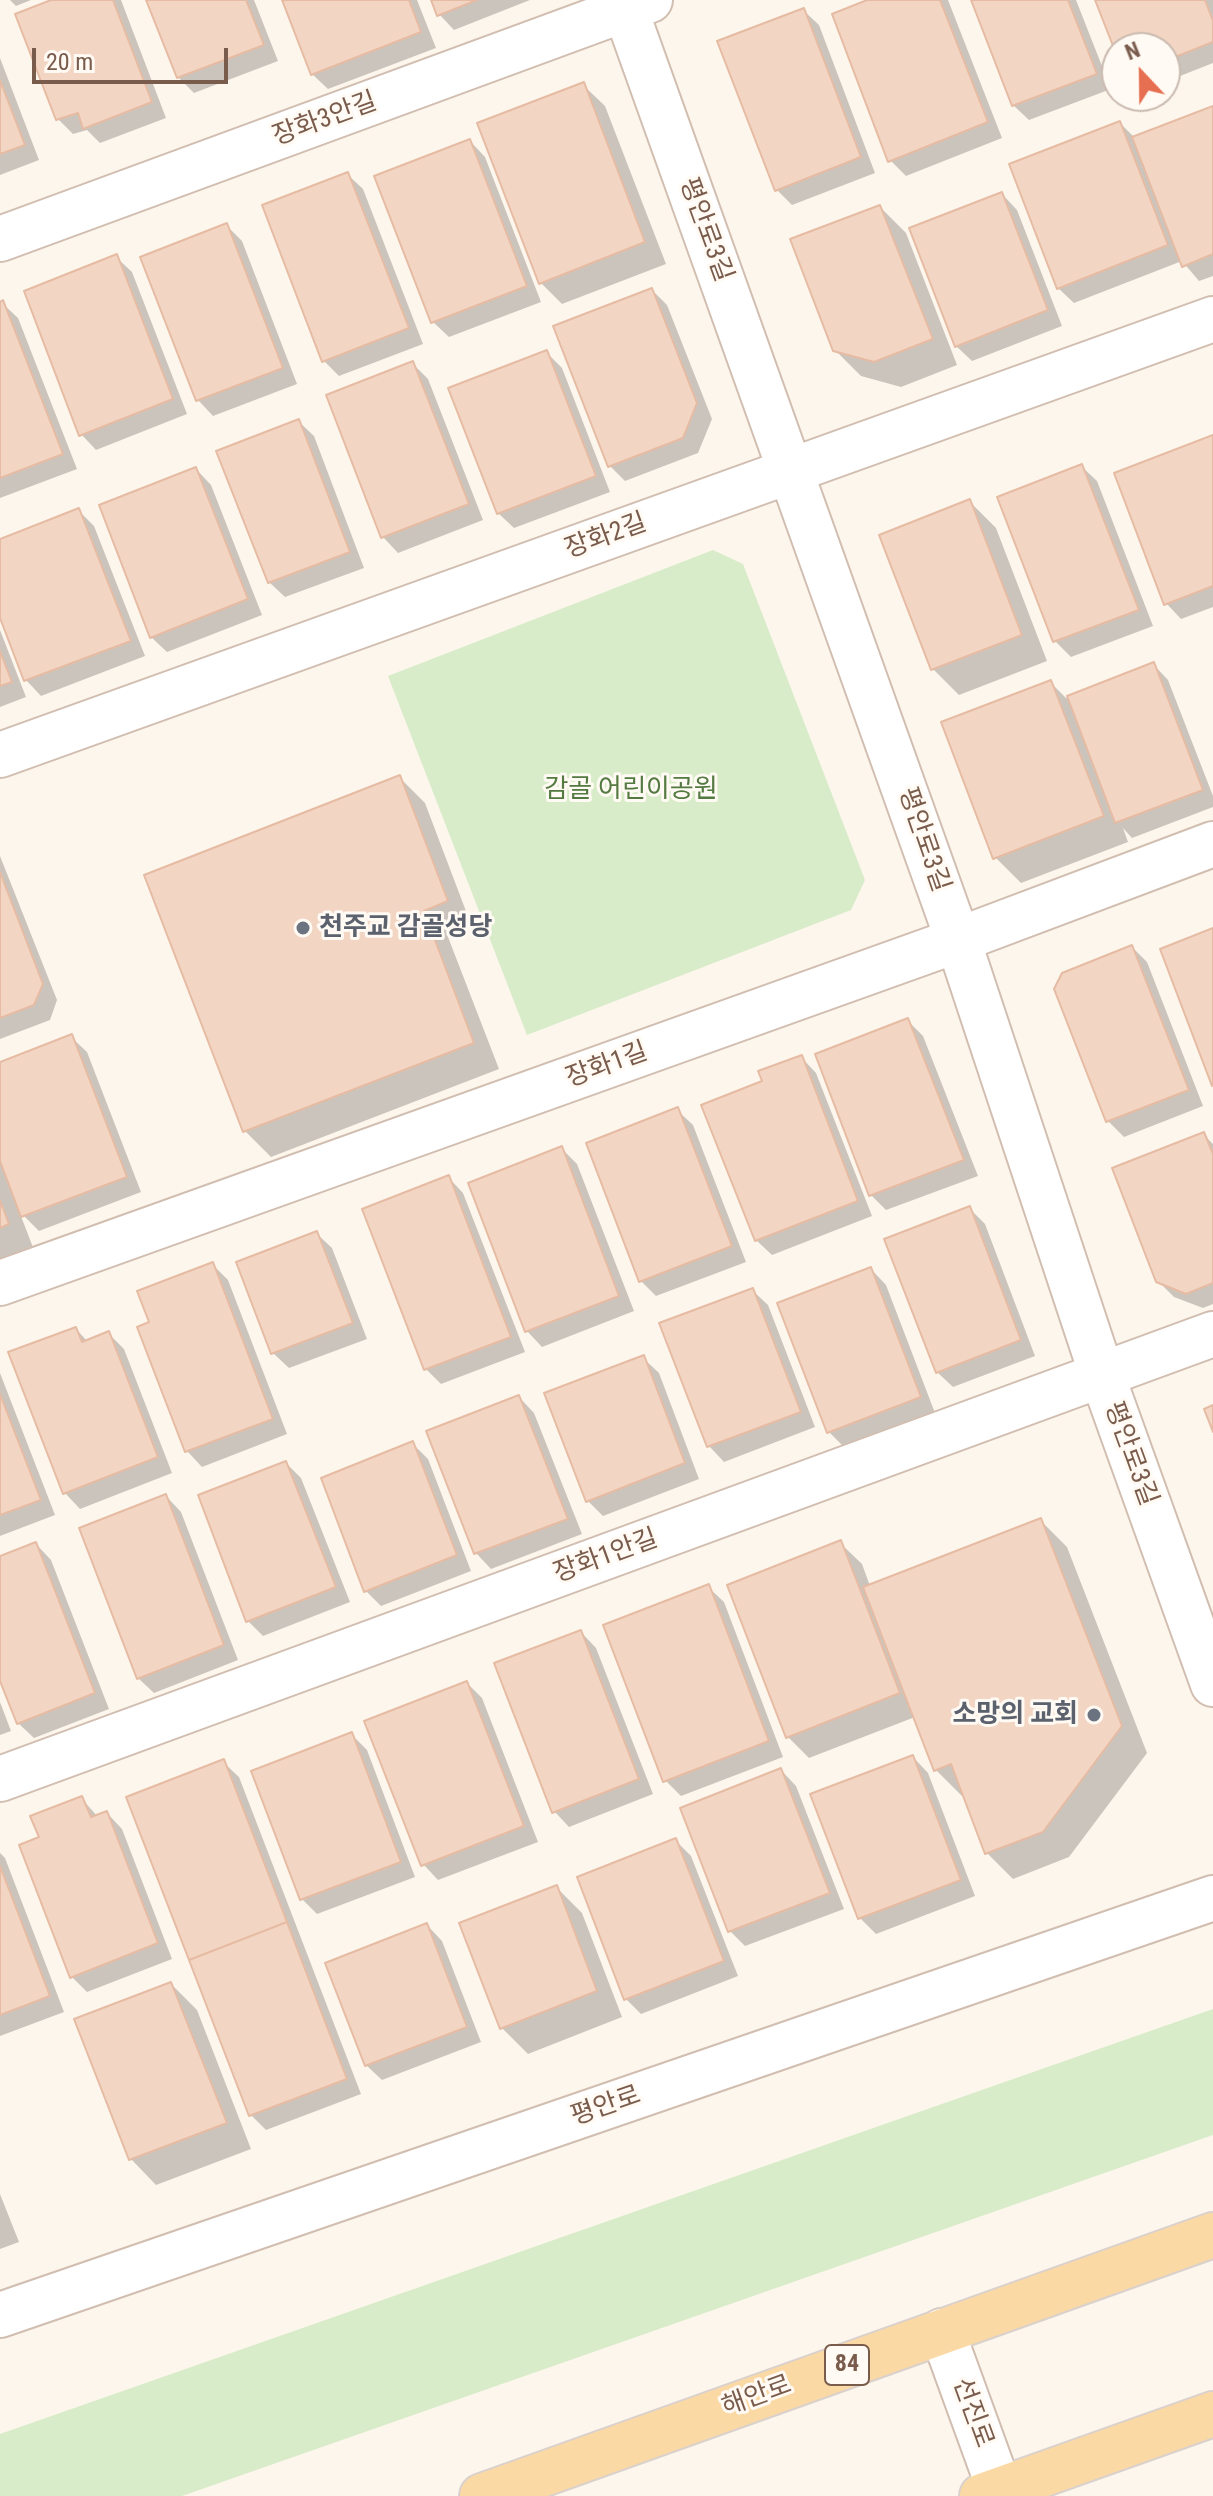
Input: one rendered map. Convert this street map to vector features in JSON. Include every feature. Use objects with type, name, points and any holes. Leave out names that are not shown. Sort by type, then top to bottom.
[{"type":"main road","name":"해안로","points":[[482,2496],[1213,2235]]},
{"type":"main road","points":[[994,2494],[1213,2414]]},
{"type":"street","name":"장화3안길","points":[[0,239],[633,3]]},
{"type":"street","name":"평안로3길","points":[[633,3],[792,470],[958,940],[1102,1375],[1213,1684]]},
{"type":"street","name":"장화2길","points":[[0,755],[1213,319]]},
{"type":"street","name":"장화1길","points":[[0,1283],[958,940],[1213,844]]},
{"type":"street","name":"장화1안길","points":[[0,1779],[1213,1334]]},
{"type":"street","name":"평안로","points":[[0,2315],[1213,1898]]},
{"type":"street","name":"선진로","points":[[942,2331],[994,2494]]},
{"type":"green space","name":"감골 어린이공원","points":[[713,550],[743,564],[865,880],[851,910],[527,1035],[388,676]]},
{"type":"green space","points":[[1213,2009],[1213,2135],[182,2496],[0,2496],[0,2434]]},
{"type":"building","points":[[51,0],[113,0],[152,102],[83,129],[78,113],[56,120],[15,14]]},
{"type":"building","points":[[146,0],[246,0],[264,45],[177,78]]},
{"type":"building","points":[[282,0],[409,0],[421,32],[311,75]]},
{"type":"building","points":[[431,0],[477,0],[437,16]]},
{"type":"building","points":[[867,0],[940,0],[988,122],[888,162],[832,14]]},
{"type":"building","points":[[971,0],[1068,0],[1097,74],[1012,106]]},
{"type":"building","points":[[1095,0],[1205,0],[1213,21],[1213,42],[1181,55],[1181,32],[1108,32]]},
{"type":"building","points":[[804,8],[861,157],[775,191],[717,41]]},
{"type":"building","points":[[0,80],[25,145],[0,154]]},
{"type":"building","points":[[584,82],[645,242],[539,284],[477,123]]},
{"type":"building","points":[[1213,106],[1213,254],[1182,267],[1132,137]]},
{"type":"building","points":[[1120,121],[1168,245],[1057,289],[1009,164]]},
{"type":"building","points":[[470,139],[527,286],[431,323],[374,176]]},
{"type":"building","points":[[348,172],[409,328],[322,362],[262,205]]},
{"type":"building","points":[[1002,192],[1048,310],[955,347],[909,228]]},
{"type":"building","points":[[880,205],[933,339],[874,362],[833,351],[790,239]]},
{"type":"building","points":[[227,223],[283,368],[196,401],[140,257]]},
{"type":"building","points":[[117,254],[173,399],[79,436],[24,291]]},
{"type":"building","points":[[652,288],[697,403],[683,438],[608,467],[553,326]]},
{"type":"building","points":[[3,300],[63,454],[0,478],[0,302]]},
{"type":"building","points":[[547,350],[596,476],[497,514],[448,388]]},
{"type":"building","points":[[413,361],[469,504],[381,538],[326,395]]},
{"type":"building","points":[[299,419],[350,552],[268,583],[216,451]]},
{"type":"building","points":[[1213,435],[1213,586],[1164,605],[1114,473]]},
{"type":"building","points":[[1082,464],[1139,610],[1053,642],[997,497]]},
{"type":"building","points":[[196,467],[248,599],[150,638],[99,505]]},
{"type":"building","points":[[970,499],[1022,635],[931,670],[879,535]]},
{"type":"building","points":[[79,508],[131,641],[24,681],[0,618],[0,539]]},
{"type":"building","points":[[0,651],[12,682],[0,686]]},
{"type":"building","points":[[1154,662],[1203,790],[1115,823],[1067,696]]},
{"type":"building","points":[[1051,680],[1104,816],[993,859],[941,722]]},
{"type":"building","points":[[400,775],[448,901],[424,911],[474,1043],[243,1132],[144,875]]},
{"type":"building","points":[[0,872],[43,984],[34,1005],[0,1018]]},
{"type":"building","points":[[1213,928],[1213,1085],[1212,1086],[1160,949]]},
{"type":"building","points":[[1132,945],[1189,1090],[1106,1122],[1054,989],[1062,973]]},
{"type":"building","points":[[908,1018],[964,1160],[869,1196],[815,1054]]},
{"type":"building","points":[[72,1034],[127,1177],[21,1217],[0,1161],[0,1062]]},
{"type":"building","points":[[802,1055],[858,1201],[755,1241],[701,1105],[762,1081],[758,1071]]},
{"type":"building","points":[[678,1107],[732,1246],[639,1282],[586,1143]]},
{"type":"building","points":[[1204,1132],[1213,1154],[1213,1283],[1186,1294],[1156,1282],[1112,1168]]},
{"type":"building","points":[[562,1146],[619,1296],[525,1332],[468,1183]]},
{"type":"building","points":[[449,1175],[511,1337],[424,1370],[362,1209]]},
{"type":"building","points":[[0,1200],[9,1224],[0,1228]]},
{"type":"building","points":[[970,1206],[1021,1340],[936,1373],[884,1239]]},
{"type":"building","points":[[317,1231],[353,1323],[271,1354],[236,1262]]},
{"type":"building","points":[[213,1262],[273,1419],[185,1452],[137,1327],[149,1322],[137,1291]]},
{"type":"building","points":[[871,1267],[921,1397],[827,1433],[777,1303]]},
{"type":"building","points":[[753,1288],[801,1412],[707,1447],[659,1323]]},
{"type":"building","points":[[76,1327],[82,1342],[109,1331],[158,1457],[63,1494],[8,1352]]},
{"type":"building","points":[[644,1355],[685,1463],[586,1502],[544,1393]]},
{"type":"building","points":[[0,1394],[41,1500],[0,1515]]},
{"type":"building","points":[[519,1395],[568,1519],[474,1554],[426,1431]]},
{"type":"building","points":[[1213,1405],[1213,1432],[1204,1409]]},
{"type":"building","points":[[413,1441],[457,1555],[364,1592],[321,1478]]},
{"type":"building","points":[[286,1461],[336,1587],[246,1622],[198,1495]]},
{"type":"building","points":[[166,1494],[224,1645],[137,1679],[79,1528]]},
{"type":"building","points":[[1041,1518],[1122,1726],[1043,1832],[985,1854],[951,1764],[934,1771],[863,1587]]},
{"type":"building","points":[[841,1540],[900,1693],[786,1738],[727,1585]]},
{"type":"building","points":[[36,1542],[95,1693],[17,1724],[0,1681],[0,1556]]},
{"type":"building","points":[[709,1584],[769,1741],[663,1782],[603,1625]]},
{"type":"building","points":[[581,1630],[639,1779],[552,1813],[494,1663]]},
{"type":"building","points":[[467,1681],[524,1826],[421,1866],[364,1721]]},
{"type":"building","points":[[352,1732],[401,1862],[300,1900],[251,1771]]},
{"type":"building","points":[[913,1755],[961,1880],[858,1919],[810,1794]]},
{"type":"building","points":[[224,1759],[287,1922],[189,1960],[126,1797]]},
{"type":"building","points":[[781,1768],[830,1893],[728,1932],[680,1808]]},
{"type":"building","points":[[82,1796],[91,1817],[107,1811],[158,1943],[70,1978],[19,1845],[39,1837],[30,1816]]},
{"type":"building","points":[[676,1838],[724,1961],[624,2000],[577,1877]]},
{"type":"building","points":[[0,1866],[50,1996],[0,2015]]},
{"type":"building","points":[[557,1885],[597,1991],[500,2029],[459,1923]]},
{"type":"building","points":[[287,1922],[347,2079],[249,2116],[189,1960]]},
{"type":"building","points":[[427,1923],[467,2027],[365,2066],[325,1963]]},
{"type":"building","points":[[171,1982],[227,2123],[129,2160],[74,2019]]},
{"type":"place","name":"천주교 감골성당","points":[[303,928]]},
{"type":"place","name":"소망의 교회","points":[[1094,1715]]}]
